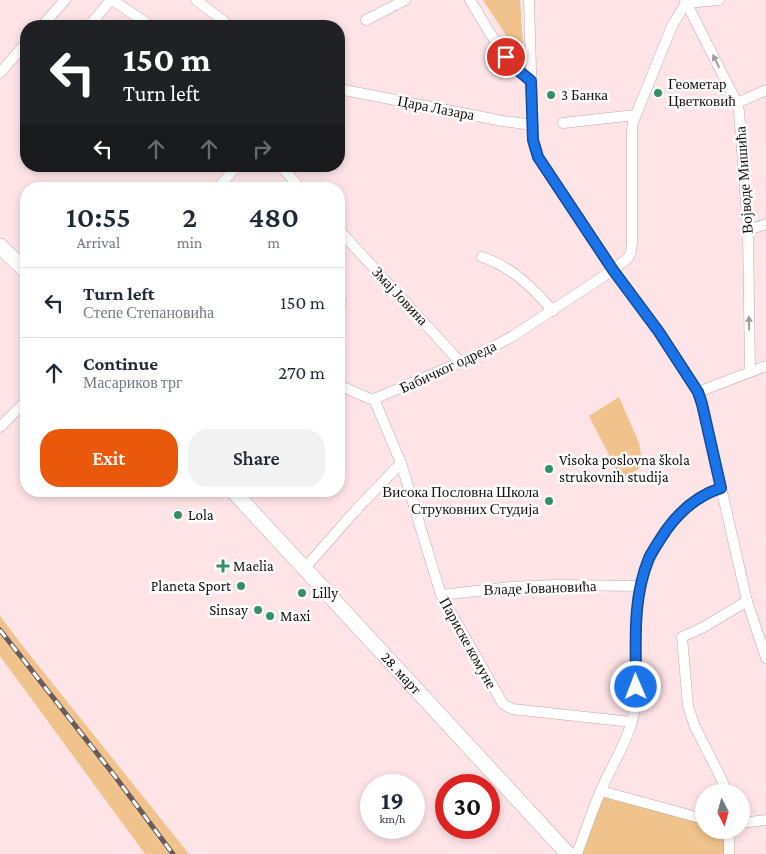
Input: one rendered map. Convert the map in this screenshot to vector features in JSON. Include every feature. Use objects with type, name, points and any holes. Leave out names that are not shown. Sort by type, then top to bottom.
[{"type":"main road","points":[[0,246],[20,265]]},
{"type":"main road","name":"28. март","points":[[238,497],[568,854]]},
{"type":"street","points":[[47,20],[65,0]]},
{"type":"street","points":[[196,0],[216,20]]},
{"type":"street","points":[[366,20],[405,0]]},
{"type":"street","points":[[470,0],[499,47],[514,67],[531,81]]},
{"type":"street","points":[[529,0],[533,140],[538,157],[613,270],[659,332],[698,392],[747,601],[766,658]]},
{"type":"street","points":[[685,1],[719,0]]},
{"type":"street","points":[[94,20],[110,1],[114,1],[142,20]]},
{"type":"street","name":"Војводе Мишића","points":[[685,1],[737,103],[741,124],[748,230],[750,372]]},
{"type":"street","name":"Бабичког одреда","points":[[374,399],[482,354],[553,310],[628,258],[632,242],[632,131],[635,115],[672,26],[685,1]]},
{"type":"street","points":[[0,73],[20,56]]},
{"type":"street","name":"Цара Лазара","points":[[345,90],[503,121],[533,125]]},
{"type":"street","points":[[737,103],[766,90]]},
{"type":"street","points":[[562,123],[635,115]]},
{"type":"street","points":[[222,182],[232,172]]},
{"type":"street","points":[[286,172],[295,182]]},
{"type":"street","points":[[748,230],[766,224]]},
{"type":"street","name":"Змај Јовина","points":[[345,237],[460,362]]},
{"type":"street","points":[[482,257],[500,264],[522,279],[553,310]]},
{"type":"street","points":[[698,392],[766,366]]},
{"type":"street","points":[[345,388],[374,399]]},
{"type":"street","name":"Париске комуне","points":[[374,399],[402,463],[441,595],[502,704],[507,707],[632,722]]},
{"type":"street","points":[[0,428],[20,407]]},
{"type":"street","points":[[304,569],[355,511],[402,463]]},
{"type":"street","points":[[577,854],[601,791],[632,722],[636,687],[636,606],[649,558],[674,520],[700,497],[721,488]]},
{"type":"street","name":"Владе Јовановића","points":[[441,595],[511,587],[556,585],[640,586]]},
{"type":"street","points":[[723,784],[695,727],[688,706],[682,637],[704,627],[747,601]]},
{"type":"street","points":[[601,791],[695,817]]},
{"type":"street","points":[[750,822],[766,820]]},
{"type":"street","points":[[728,839],[729,854]]},
{"type":"shaded area","points":[[483,0],[520,0],[524,59],[522,63],[511,56],[517,52]]},
{"type":"shaded area","points":[[619,397],[639,443],[643,465],[623,482],[589,416]]},
{"type":"shaded area","points":[[0,616],[189,854],[145,854],[0,656]]},
{"type":"shaded area","points":[[601,791],[695,817],[695,839],[729,839],[729,854],[577,854]]},
{"type":"railway","points":[[0,630],[114,775],[173,854]]},
{"type":"place","name":"Геометар Цветковић","points":[[658,93]]},
{"type":"place","name":"3 Банка","points":[[551,95]]},
{"type":"place","name":"Visoka poslovna škola strukovnih studija","points":[[549,469]]},
{"type":"place","name":"Висока Пословна Школа Струковних Студија","points":[[549,501]]},
{"type":"place","name":"Lola","points":[[178,515]]},
{"type":"place","name":"Maelia","points":[[223,566]]},
{"type":"place","name":"Planeta Sport","points":[[241,586]]},
{"type":"place","name":"Lilly","points":[[302,593]]},
{"type":"place","name":"Sinsay","points":[[258,610]]},
{"type":"place","name":"Maxi","points":[[270,616]]},
{"type":"route","points":[[506,57],[520,73],[531,81],[533,140],[538,157],[613,270],[659,332],[698,392],[721,488],[700,497],[684,510],[674,520],[649,558],[636,606],[636,687]]}]
